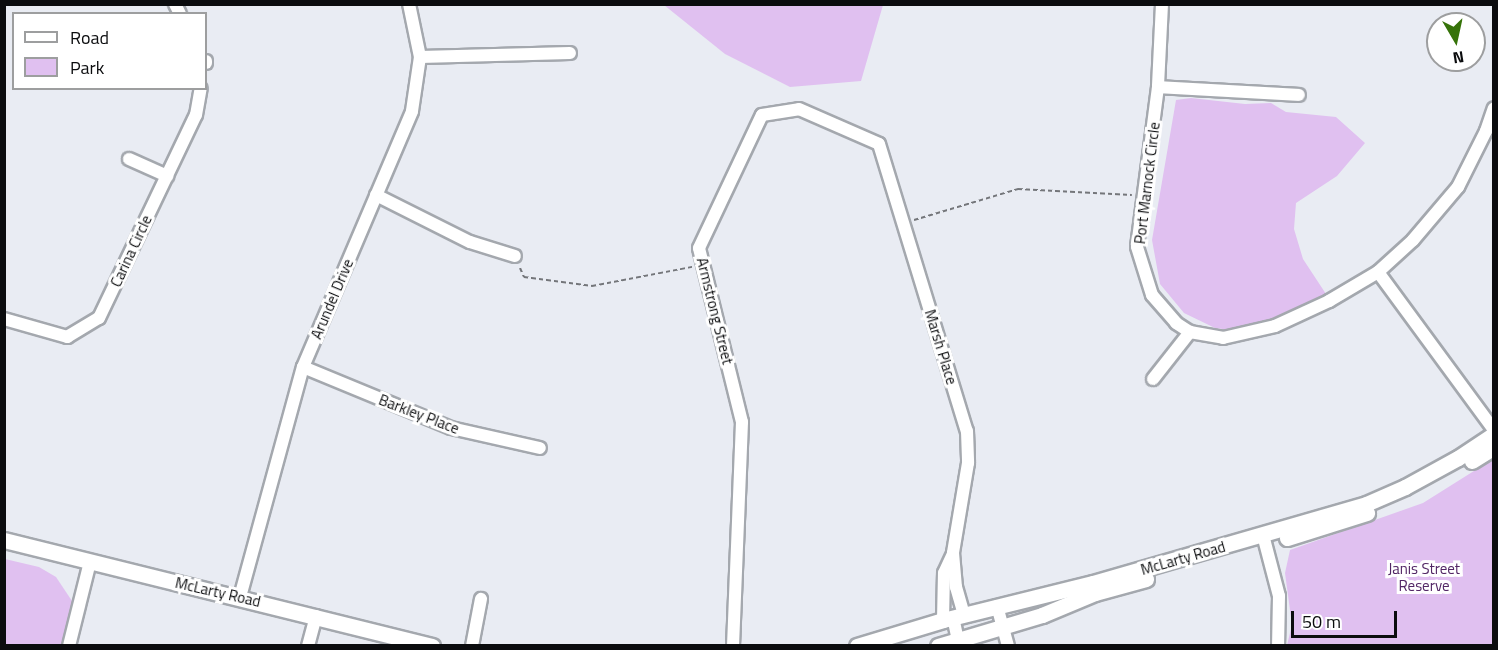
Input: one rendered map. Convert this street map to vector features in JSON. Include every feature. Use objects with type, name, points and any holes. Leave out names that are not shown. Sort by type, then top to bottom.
[{"type":"street","name":"Arundel Drive","points":[[240,597],[303,367],[412,111],[420,57],[408,4]]},
{"type":"street","name":"Port Marnock Circle","points":[[1162,4],[1158,87],[1137,247],[1152,295],[1176,323],[1190,332],[1223,338],[1275,326],[1329,301],[1378,272],[1413,240],[1458,187],[1486,131],[1494,108]]},
{"type":"street","points":[[420,57],[570,53]]},
{"type":"street","points":[[1158,87],[1299,95]]},
{"type":"street","name":"Carina Circle","points":[[4,319],[66,337],[99,318],[196,115],[201,90]]},
{"type":"street","name":"Armstrong Street","points":[[733,645],[742,422],[699,248],[762,114],[799,109],[879,144]]},
{"type":"street","name":"Marsh Place","points":[[879,144],[967,431],[968,463],[953,553],[956,587],[953,617]]},
{"type":"street","points":[[129,159],[167,176]]},
{"type":"street","points":[[376,195],[470,242],[515,256]]},
{"type":"street","points":[[1378,272],[1494,432]]},
{"type":"street","points":[[1153,379],[1190,332]]},
{"type":"street","name":"Barkley Place","points":[[303,367],[452,428],[540,448]]},
{"type":"street","name":"McLarty Road","points":[[938,645],[1042,615],[1095,593],[1264,540],[1366,504],[1405,487],[1458,459],[1494,432]]},
{"type":"street","name":"McLarty Road","points":[[857,645],[953,617],[1264,540],[1336,525],[1405,499],[1494,447]]},
{"type":"street","name":"McLarty Road","points":[[4,540],[432,645]]},
{"type":"street","points":[[1264,540],[1279,596],[1278,645]]},
{"type":"street","name":"Marsh Place","points":[[953,553],[944,573],[953,617]]},
{"type":"street","points":[[69,645],[90,562]]},
{"type":"street","points":[[472,645],[481,599]]},
{"type":"street","points":[[997,606],[1008,645]]},
{"type":"street","points":[[308,645],[316,616]]},
{"type":"street","points":[[953,617],[958,640]]},
{"type":"path","points":[[903,223],[1018,189],[1144,196]]},
{"type":"path","points":[[515,256],[524,278],[592,286],[703,265]]},
{"type":"green space","points":[[664,5],[883,5],[861,81],[790,87],[725,54]]},
{"type":"green space","points":[[1191,98],[1245,104],[1271,103],[1286,112],[1336,117],[1365,143],[1337,176],[1296,203],[1294,229],[1303,259],[1326,294],[1316,302],[1238,331],[1215,328],[1184,313],[1160,284],[1152,240],[1176,100]]},
{"type":"green space","name":"Janis Street Reserve","points":[[1493,459],[1493,645],[1287,645],[1292,625],[1285,573],[1290,550],[1423,503]]},
{"type":"green space","points":[[5,559],[39,567],[56,577],[72,601],[61,645],[5,645]]}]
